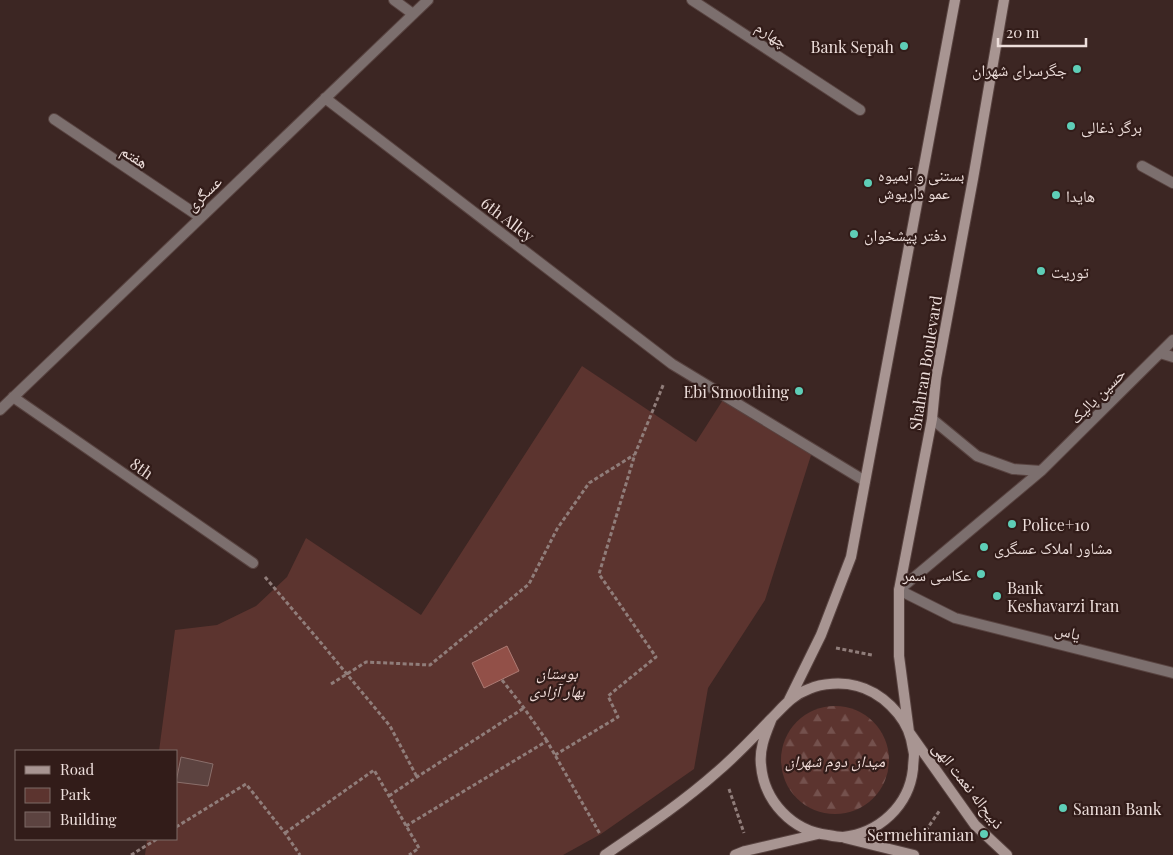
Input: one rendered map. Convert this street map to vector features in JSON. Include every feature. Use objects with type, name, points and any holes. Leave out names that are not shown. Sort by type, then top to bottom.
[{"type":"street","points":[[394,0],[413,14]]},
{"type":"street","name":"عسگری","points":[[0,410],[428,0]]},
{"type":"street","name":"چهارم","points":[[692,0],[860,110]]},
{"type":"street","points":[[789,700],[821,635],[851,557],[955,0]]},
{"type":"street","name":"Shahran Boulevard","points":[[909,732],[899,656],[899,590],[932,419],[936,378],[974,178],[1004,0]]},
{"type":"street","name":"6th Alley","points":[[325,98],[672,364],[865,481]]},
{"type":"street","name":"هفتم","points":[[54,119],[200,217]]},
{"type":"street","points":[[1142,166],[1173,183]]},
{"type":"street","name":"حسین پالیک","points":[[899,590],[1041,471],[1173,340]]},
{"type":"street","points":[[1160,353],[1173,357]]},
{"type":"street","name":"8th","points":[[13,397],[253,564]]},
{"type":"street","points":[[932,419],[977,456],[1013,469],[1041,471]]},
{"type":"street","name":"یاس","points":[[899,590],[955,618],[1173,673]]},
{"type":"street","points":[[605,855],[666,814],[718,772],[789,700],[809,688],[833,683],[857,686],[879,695],[897,712],[909,732],[914,756],[912,780],[902,802],[886,820],[865,832],[842,837]]},
{"type":"street","points":[[772,718],[763,740],[760,764],[765,788],[778,809],[796,824],[818,834],[842,837],[914,855]]},
{"type":"street","name":"ذبیح‌اله نعمت الهی","points":[[909,732],[975,824],[1007,855]]},
{"type":"street","points":[[735,855],[818,834]]},
{"type":"path","points":[[555,755],[618,717],[608,696],[656,657],[600,574],[635,454],[672,364]]},
{"type":"path","points":[[331,684],[366,662],[430,665],[529,584],[557,528],[589,484],[635,454]]},
{"type":"path","points":[[253,564],[390,726],[417,776]]},
{"type":"path","points":[[828,647],[872,655]]},
{"type":"path","points":[[502,680],[547,741],[600,834]]},
{"type":"path","points":[[389,796],[524,708]]},
{"type":"path","points":[[406,826],[547,741]]},
{"type":"path","points":[[285,833],[374,770],[419,848],[409,855]]},
{"type":"path","points":[[178,826],[246,784],[300,855]]},
{"type":"path","points":[[728,788],[746,838]]},
{"type":"path","points":[[921,838],[941,809]]},
{"type":"path","points":[[131,855],[155,840]]},
{"type":"green space","name":"بوستان بهار آزادی","points":[[582,366],[696,442],[728,392],[813,449],[765,600],[708,688],[694,769],[601,834],[563,855],[145,855],[147,840],[178,840],[178,750],[159,750],[175,630],[217,625],[256,606],[287,577],[306,538],[421,615]]},
{"type":"green space","name":"میدان دوم شهران","points":[[835,706],[856,710],[873,722],[885,739],[889,760],[885,781],[873,798],[856,810],[835,814],[814,810],[797,798],[785,781],[781,760],[785,739],[797,722],[814,710]]},
{"type":"shaded area","points":[[507,646],[519,671],[484,688],[472,663]]},
{"type":"building","points":[[181,757],[213,764],[208,786],[178,782]]},
{"type":"place","name":"Bank Sepah","points":[[904,46]]},
{"type":"place","name":"جگرسرای شهران","points":[[1077,69]]},
{"type":"place","name":"برگر ذغالی","points":[[1071,126]]},
{"type":"place","name":"بستنی و آبمیوه عمو داریوش","points":[[868,183]]},
{"type":"place","name":"هایدا","points":[[1056,195]]},
{"type":"place","name":"دفتر پیشخوان","points":[[854,234]]},
{"type":"place","name":"توریت","points":[[1041,271]]},
{"type":"place","name":"Ebi Smoothing","points":[[799,391]]},
{"type":"place","name":"Police+10","points":[[1012,524]]},
{"type":"place","name":"مشاور املاک عسگری","points":[[984,547]]},
{"type":"place","name":"عکاسی سمر","points":[[981,574]]},
{"type":"place","name":"Bank Keshavarzi Iran","points":[[997,596]]},
{"type":"place","name":"Saman Bank","points":[[1063,808]]},
{"type":"place","name":"Sermehiranian","points":[[984,834]]}]
